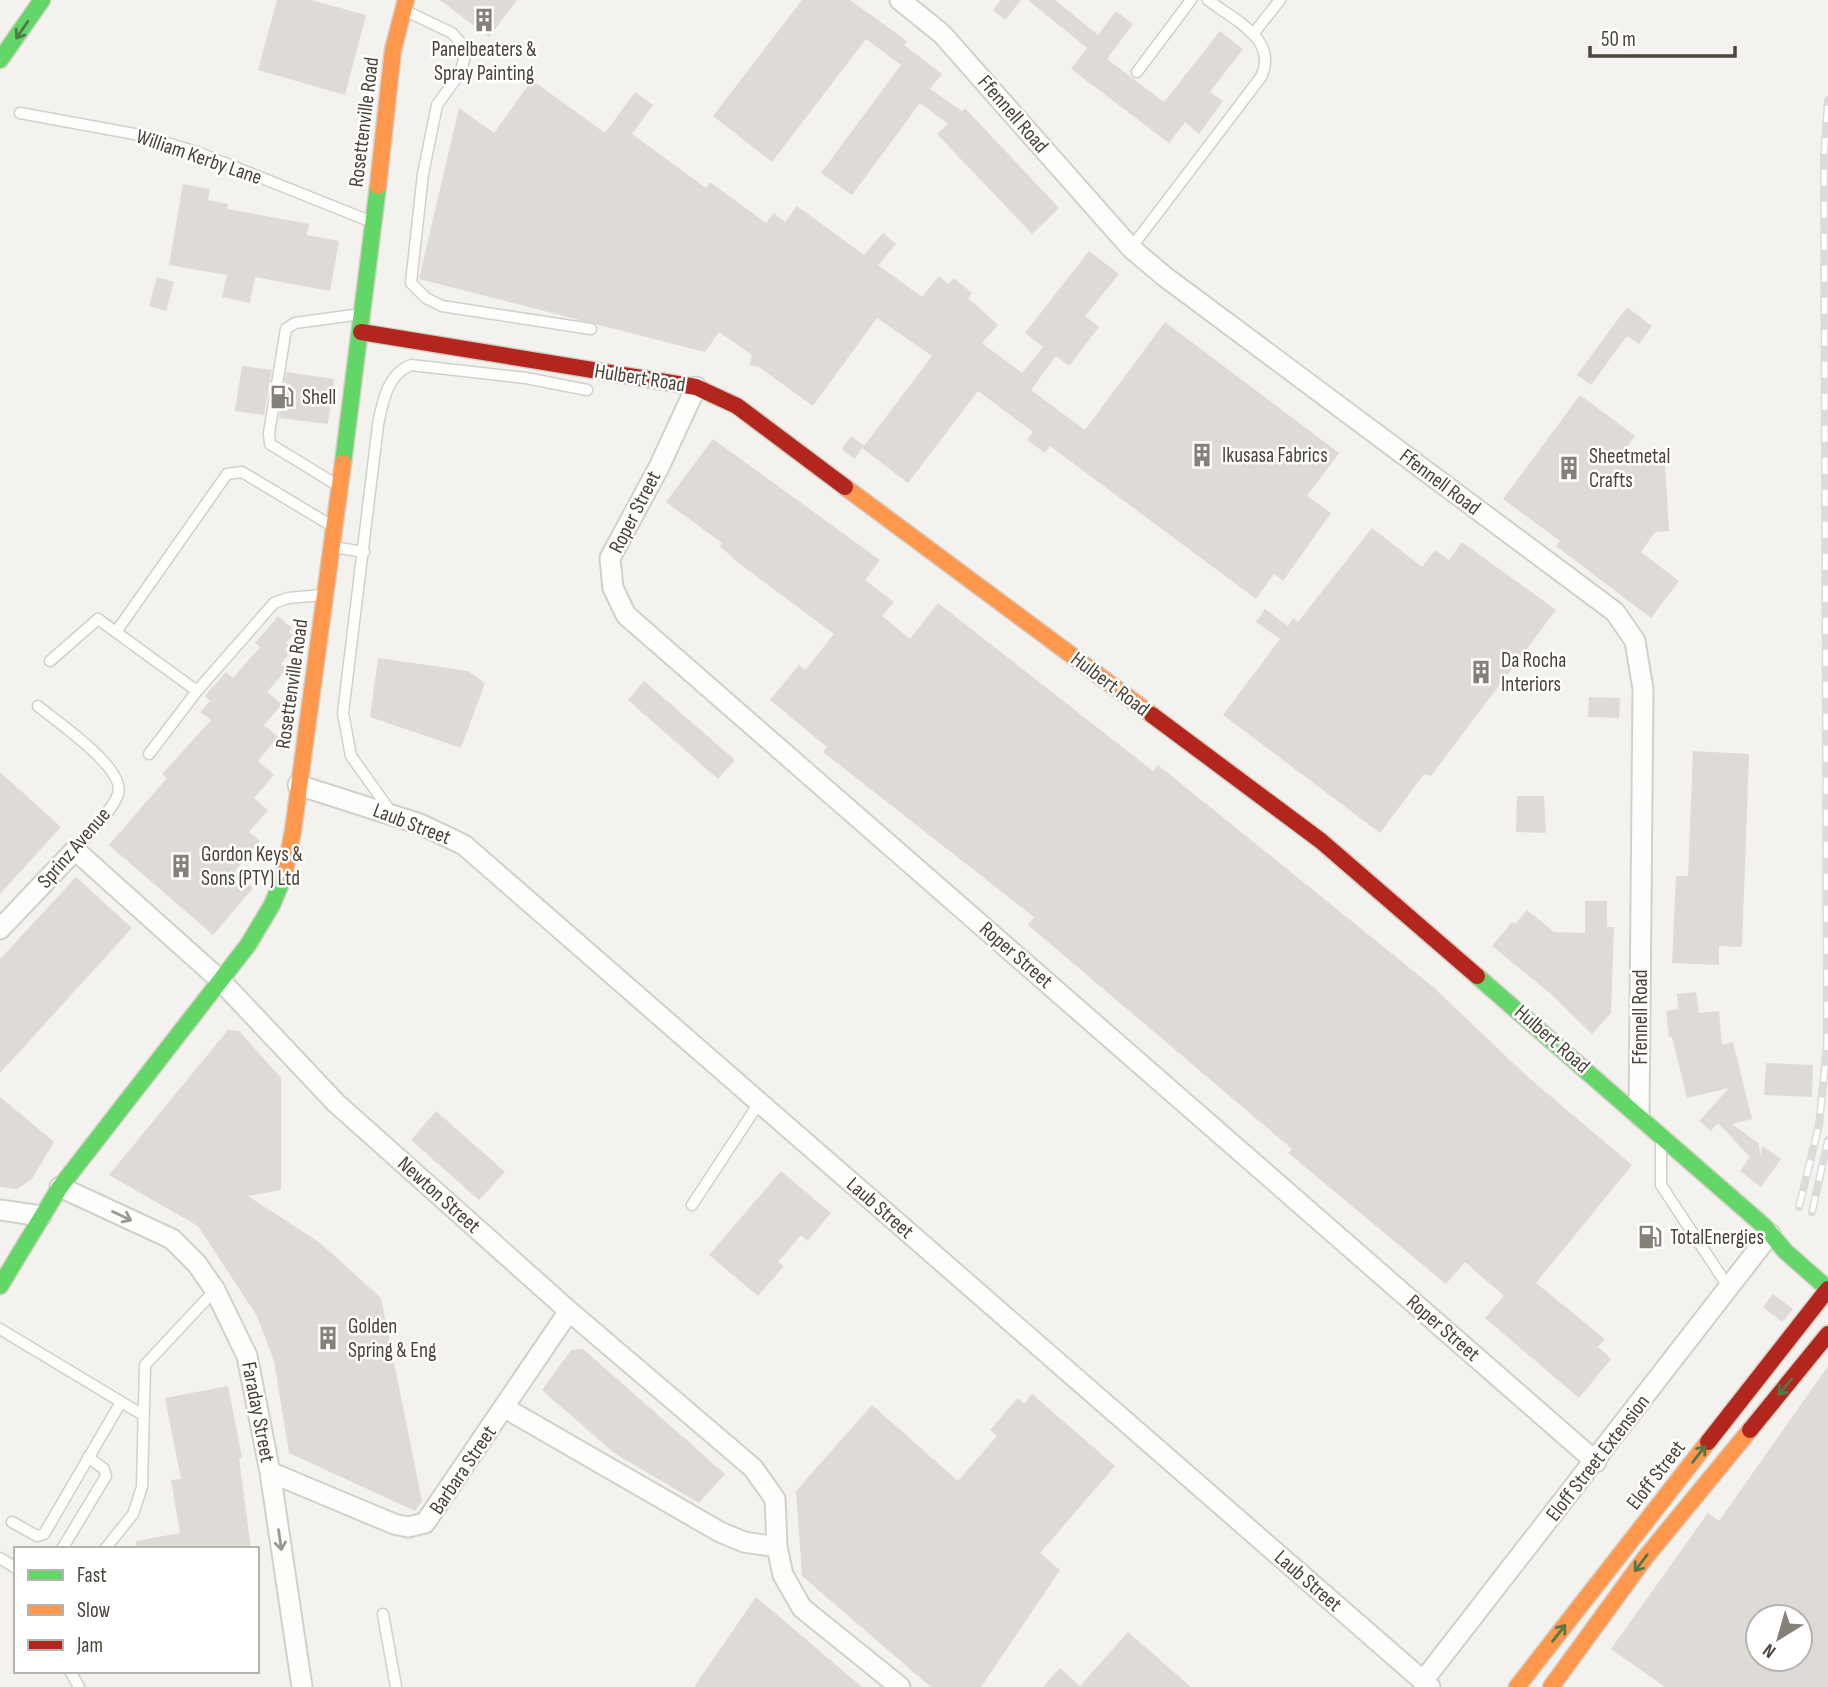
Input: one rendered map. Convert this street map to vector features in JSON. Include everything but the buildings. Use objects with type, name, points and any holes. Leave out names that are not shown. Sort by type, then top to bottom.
[{"type":"street","points":[[0,60],[42,0]]},
{"type":"street","name":"Ffennell Road","points":[[900,0],[942,34],[1131,248],[1164,276],[1615,612],[1635,641],[1643,689],[1639,1115]]},
{"type":"street","name":"Rosettenville Road","points":[[0,1286],[60,1188],[269,915],[283,887],[292,853],[298,785],[361,332],[372,222],[386,133],[393,50],[405,5]]},
{"type":"street","name":"Hulbert Road","points":[[361,332],[696,387],[737,406],[1321,841],[1662,1135],[1769,1230],[1828,1289]]},
{"type":"street","name":"Roper Street","points":[[696,387],[659,467],[610,558],[613,588],[626,615],[1596,1462]]},
{"type":"street","name":"Laub Street","points":[[298,785],[442,832],[464,845],[1427,1684]]},
{"type":"street","name":"Sprinz Avenue","points":[[0,929],[75,850]]},
{"type":"street","name":"Newton Street","points":[[75,850],[220,980],[336,1103],[569,1311],[753,1468],[775,1499],[777,1547],[783,1575],[802,1608],[900,1687]]},
{"type":"street","name":"Faraday Street","points":[[60,1188],[172,1240],[197,1264],[215,1290],[247,1356],[270,1472],[302,1687]]},
{"type":"street","points":[[0,1210],[41,1216]]},
{"type":"street","name":"Hulbert Road","points":[[1769,1230],[1828,1272]]},
{"type":"street","name":"Eloff Street Extension","points":[[1427,1684],[1729,1288],[1769,1230]]},
{"type":"street","name":"Eloff Street","points":[[1517,1687],[1828,1289]]},
{"type":"street","name":"Barbara Street","points":[[270,1472],[394,1524],[417,1527],[431,1519],[569,1311]]},
{"type":"street","name":"Eloff Street","points":[[1550,1687],[1685,1509],[1828,1334]]},
{"type":"street","points":[[505,1408],[720,1532],[744,1542],[777,1547]]},
{"type":"street","points":[[1668,1494],[1685,1509]]},
{"type":"lane","points":[[1137,72],[1191,0]]},
{"type":"lane","points":[[1131,248],[1261,77],[1267,54],[1253,34],[1208,0]]},
{"type":"lane","points":[[1253,34],[1280,0]]},
{"type":"lane","points":[[405,5],[452,33],[461,43],[464,60],[460,73],[436,105],[422,174],[411,283],[426,298],[442,306],[592,329]]},
{"type":"lane","name":"William Kerby Lane","points":[[20,113],[140,135],[197,152],[372,222]]},
{"type":"lane","points":[[340,487],[270,444],[269,433],[286,330],[295,323],[363,314]]},
{"type":"lane","points":[[393,815],[351,755],[345,731],[346,688],[382,404],[392,381],[404,368],[446,368],[526,378],[586,390]]},
{"type":"lane","points":[[116,632],[226,474],[242,472],[335,528]]},
{"type":"lane","points":[[332,547],[364,552]]},
{"type":"lane","points":[[149,754],[198,691],[274,603],[288,598],[326,595]]},
{"type":"lane","points":[[50,661],[94,620],[99,620],[198,691]]},
{"type":"lane","name":"Sprinz Avenue","points":[[38,706],[112,768],[120,784],[117,797],[75,850]]},
{"type":"lane","points":[[692,1205],[759,1103]]},
{"type":"lane","points":[[1662,1135],[1661,1185],[1729,1288]]},
{"type":"lane","points":[[107,1547],[125,1527],[139,1500],[144,1474],[145,1365],[215,1290]]},
{"type":"lane","points":[[0,1329],[143,1415]]},
{"type":"lane","points":[[12,1522],[37,1536],[44,1534],[121,1402]]},
{"type":"lane","points":[[63,1547],[106,1476],[104,1469],[88,1457]]},
{"type":"lane","points":[[383,1614],[396,1687]]},
{"type":"railway","points":[[1799,1207],[1819,1125],[1827,1046],[1824,156],[1828,100]]},
{"type":"railway","points":[[1812,1212],[1828,1140]]},
{"type":"traffic: fast","points":[[0,60],[42,0]]},
{"type":"traffic: fast","points":[[343,463],[378,186]]},
{"type":"traffic: fast","points":[[0,1286],[60,1187],[248,945],[272,905],[284,876]]},
{"type":"traffic: fast","points":[[1477,976],[1764,1226],[1785,1251],[1828,1289]]},
{"type":"traffic: slow","points":[[378,186],[393,50],[406,0]]},
{"type":"traffic: slow","points":[[284,876],[293,831],[343,463]]},
{"type":"traffic: slow","points":[[845,487],[1152,715]]},
{"type":"traffic: slow","points":[[1551,1687],[1645,1558],[1750,1430]]},
{"type":"traffic: slow","points":[[1517,1687],[1708,1442]]},
{"type":"traffic: jam","points":[[361,332],[696,387],[737,406],[845,487]]},
{"type":"traffic: jam","points":[[1152,715],[1321,841],[1477,976]]},
{"type":"traffic: jam","points":[[1708,1442],[1828,1289]]},
{"type":"traffic: jam","points":[[1750,1430],[1828,1334]]},
{"type":"place","name":"Panelbeaters & Spray Painting","points":[[484,20]]},
{"type":"place","name":"Shell","points":[[282,397]]},
{"type":"place","name":"Ikusasa Fabrics","points":[[1202,455]]},
{"type":"place","name":"Sheetmetal Crafts","points":[[1569,468]]},
{"type":"place","name":"Da Rocha Interiors","points":[[1481,672]]},
{"type":"place","name":"Gordon Keys & Sons (PTY) Ltd","points":[[181,866]]},
{"type":"place","name":"TotalEnergies","points":[[1650,1237]]},
{"type":"place","name":"Golden Spring & Eng","points":[[328,1338]]}]
